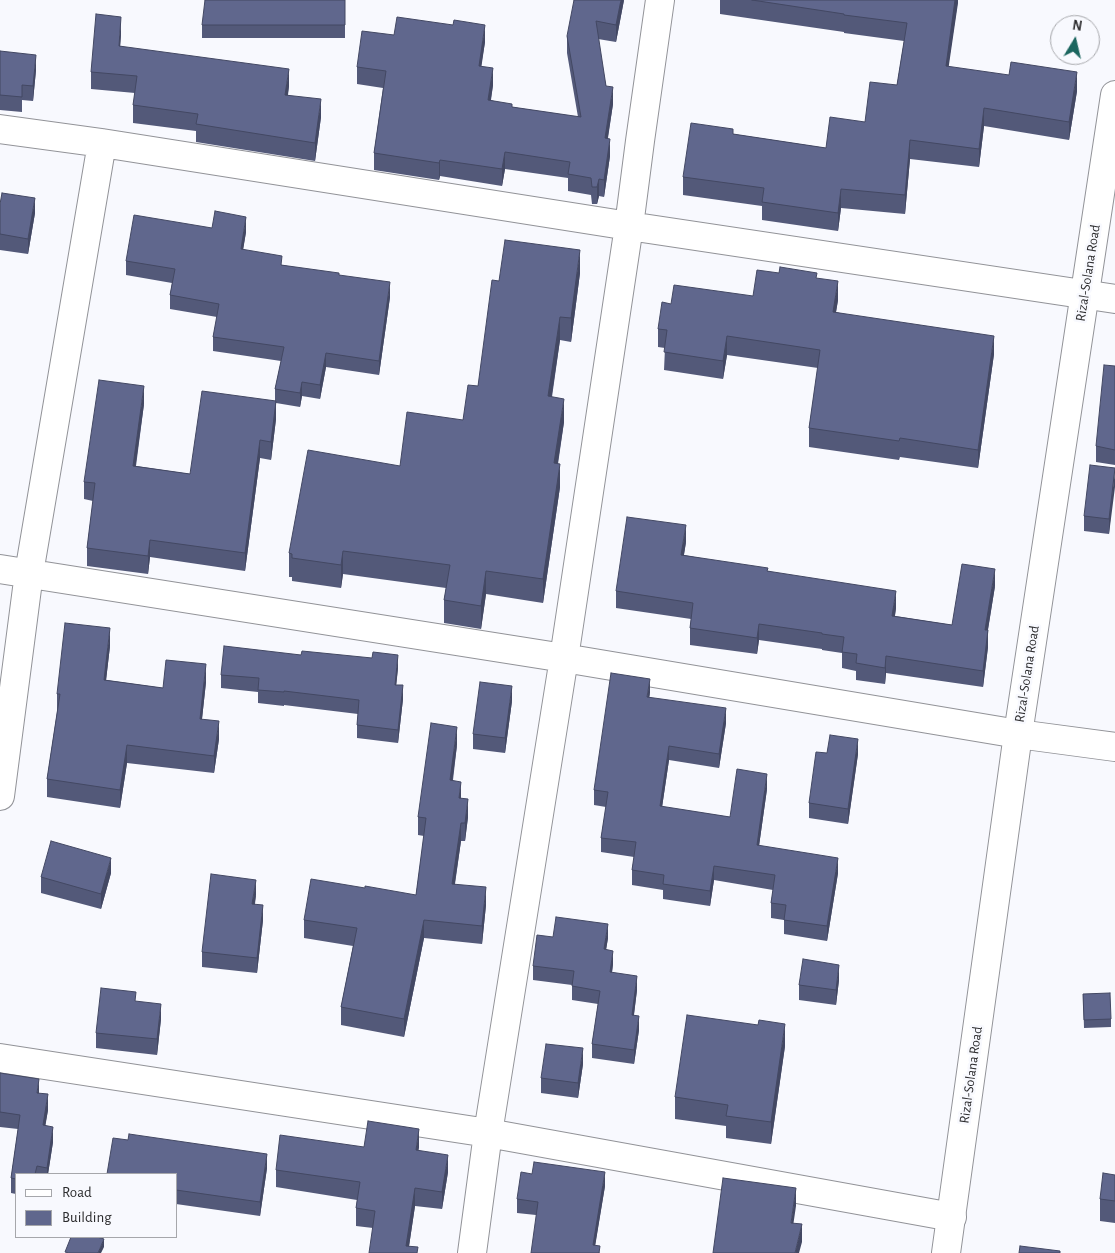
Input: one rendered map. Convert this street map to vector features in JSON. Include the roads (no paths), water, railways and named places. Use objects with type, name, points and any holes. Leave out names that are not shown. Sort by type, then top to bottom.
[{"type":"street","points":[[472,1253],[488,1133],[564,658],[629,226],[660,0]]},
{"type":"street","name":"Rizal-Solana Road","points":[[946,1253],[1018,734],[1115,95]]},
{"type":"street","points":[[0,129],[102,143],[629,226],[1115,299]]},
{"type":"street","points":[[0,796],[29,573],[102,143]]},
{"type":"street","points":[[0,569],[564,658],[1018,734],[1115,747]]},
{"type":"street","points":[[0,1058],[488,1133],[952,1218]]}]
